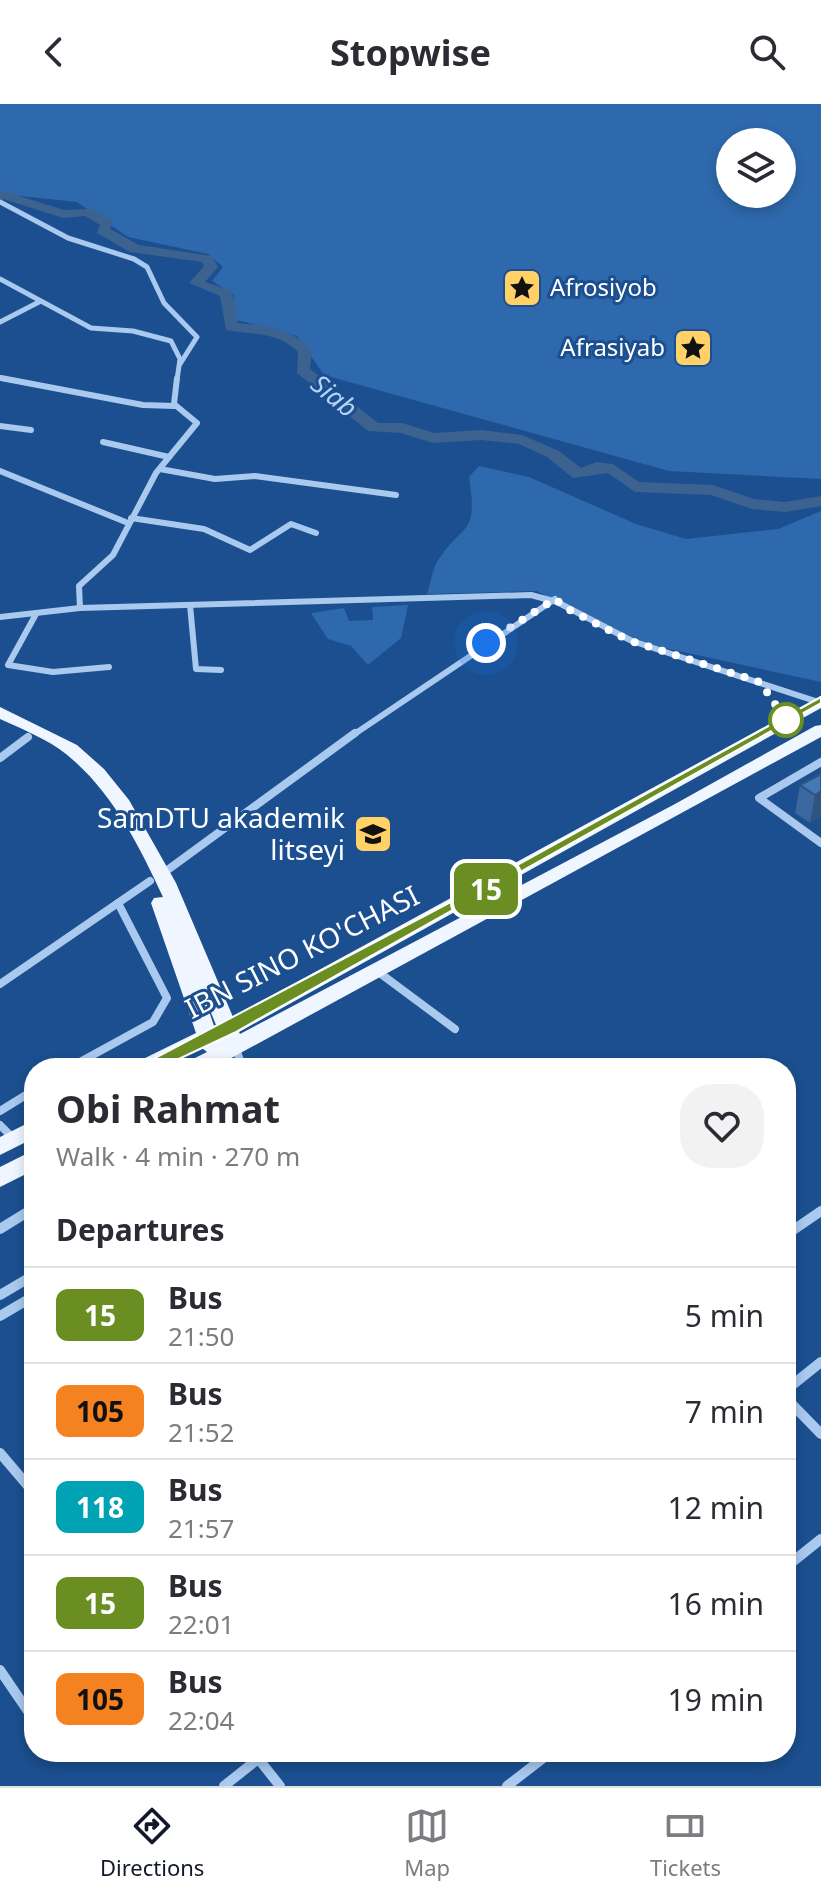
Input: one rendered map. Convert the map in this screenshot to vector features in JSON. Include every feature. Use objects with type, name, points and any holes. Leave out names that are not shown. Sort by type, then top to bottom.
[{"type":"main road","name":"IBN SINO KO'CHASI","points":[[219,1058],[224,1037],[820,702]]},
{"type":"main road","points":[[0,712],[72,749],[101,777],[156,878],[191,981],[224,1037]]},
{"type":"main road","points":[[0,725],[28,737],[59,756],[89,781],[156,878]]},
{"type":"main road","name":"IBN SINO KO'CHASI","points":[[170,1058],[377,971],[821,730]]},
{"type":"main road","points":[[4,1137],[24,1131]]},
{"type":"main road","points":[[0,1178],[24,1165]]},
{"type":"street","points":[[0,202],[68,238],[134,259],[147,267],[164,303],[197,337],[180,364]]},
{"type":"street","points":[[0,279],[39,302],[102,331],[133,331],[171,341],[179,354],[180,364],[175,406]]},
{"type":"street","points":[[0,322],[39,302]]},
{"type":"street","points":[[0,378],[143,405],[175,406],[194,419],[196,427],[160,469],[113,555],[79,586],[80,608]]},
{"type":"street","points":[[0,426],[31,430]]},
{"type":"street","points":[[103,442],[169,457]]},
{"type":"street","points":[[160,469],[215,479],[255,476],[396,495]]},
{"type":"street","points":[[0,471],[130,521],[204,529],[250,550],[291,524],[316,533]]},
{"type":"street","points":[[0,617],[80,608],[502,595],[555,599],[628,640],[820,702]]},
{"type":"street","points":[[0,984],[156,878],[367,725],[555,599]]},
{"type":"street","points":[[190,605],[196,669],[221,670]]},
{"type":"street","points":[[36,614],[8,665],[53,672],[109,667]]},
{"type":"street","points":[[0,758],[28,737]]},
{"type":"street","points":[[821,762],[759,798],[821,843]]},
{"type":"street","points":[[87,1058],[153,1022],[167,998],[118,903]]},
{"type":"street","points":[[377,971],[455,1029]]},
{"type":"street","points":[[224,1037],[237,1058]]},
{"type":"street","points":[[0,1111],[24,1096]]},
{"type":"street","points":[[796,1228],[821,1211]]},
{"type":"street","points":[[0,1229],[24,1214]]},
{"type":"street","points":[[0,1295],[24,1281]]},
{"type":"street","points":[[0,1316],[24,1302]]},
{"type":"street","points":[[796,1382],[821,1362]]},
{"type":"street","points":[[796,1408],[821,1434]]},
{"type":"street","points":[[0,1453],[24,1481]]},
{"type":"street","points":[[796,1559],[821,1539]]},
{"type":"street","points":[[0,1670],[24,1705]]},
{"type":"street","points":[[224,1786],[249,1762]]},
{"type":"street","points":[[261,1762],[280,1786]]},
{"type":"street","points":[[507,1786],[538,1762]]},
{"type":"shaded area","name":"Afrosiyob","points":[[0,104],[821,104],[821,479],[669,471],[324,375],[297,336],[233,319],[234,295],[212,281],[223,267],[208,254],[128,237],[77,202],[11,195],[0,201]]},
{"type":"shaded area","points":[[479,466],[529,477],[636,524],[686,539],[778,529],[821,511],[821,682],[628,640],[537,591],[427,594],[436,564],[470,521],[469,477]]},
{"type":"shaded area","points":[[408,605],[401,638],[368,665],[351,646],[328,639],[311,613],[344,608],[349,621],[373,620],[372,607]]},
{"type":"building","points":[[821,774],[821,791],[815,795],[800,785]]},
{"type":"waterway","name":"Siab","points":[[0,194],[63,214],[87,212],[108,224],[102,230],[135,249],[207,259],[211,267],[196,283],[227,294],[231,327],[281,334],[298,343],[305,351],[302,370],[374,428],[402,428],[433,438],[481,435],[522,440],[553,454],[579,475],[597,467],[613,469],[635,487],[713,490],[752,504],[785,507],[821,501]]},
{"type":"bus line","name":"15","points":[[163,1058],[228,1029],[451,909],[821,701]]},
{"type":"place","name":"Afrosiyob","points":[[522,288]]},
{"type":"place","name":"Afrasiyab","points":[[693,348]]},
{"type":"place","name":"SamDTU akademik litseyi","points":[[373,834]]},
{"type":"route","points":[[486,643],[555,599],[628,640],[760,682],[786,720]]}]
